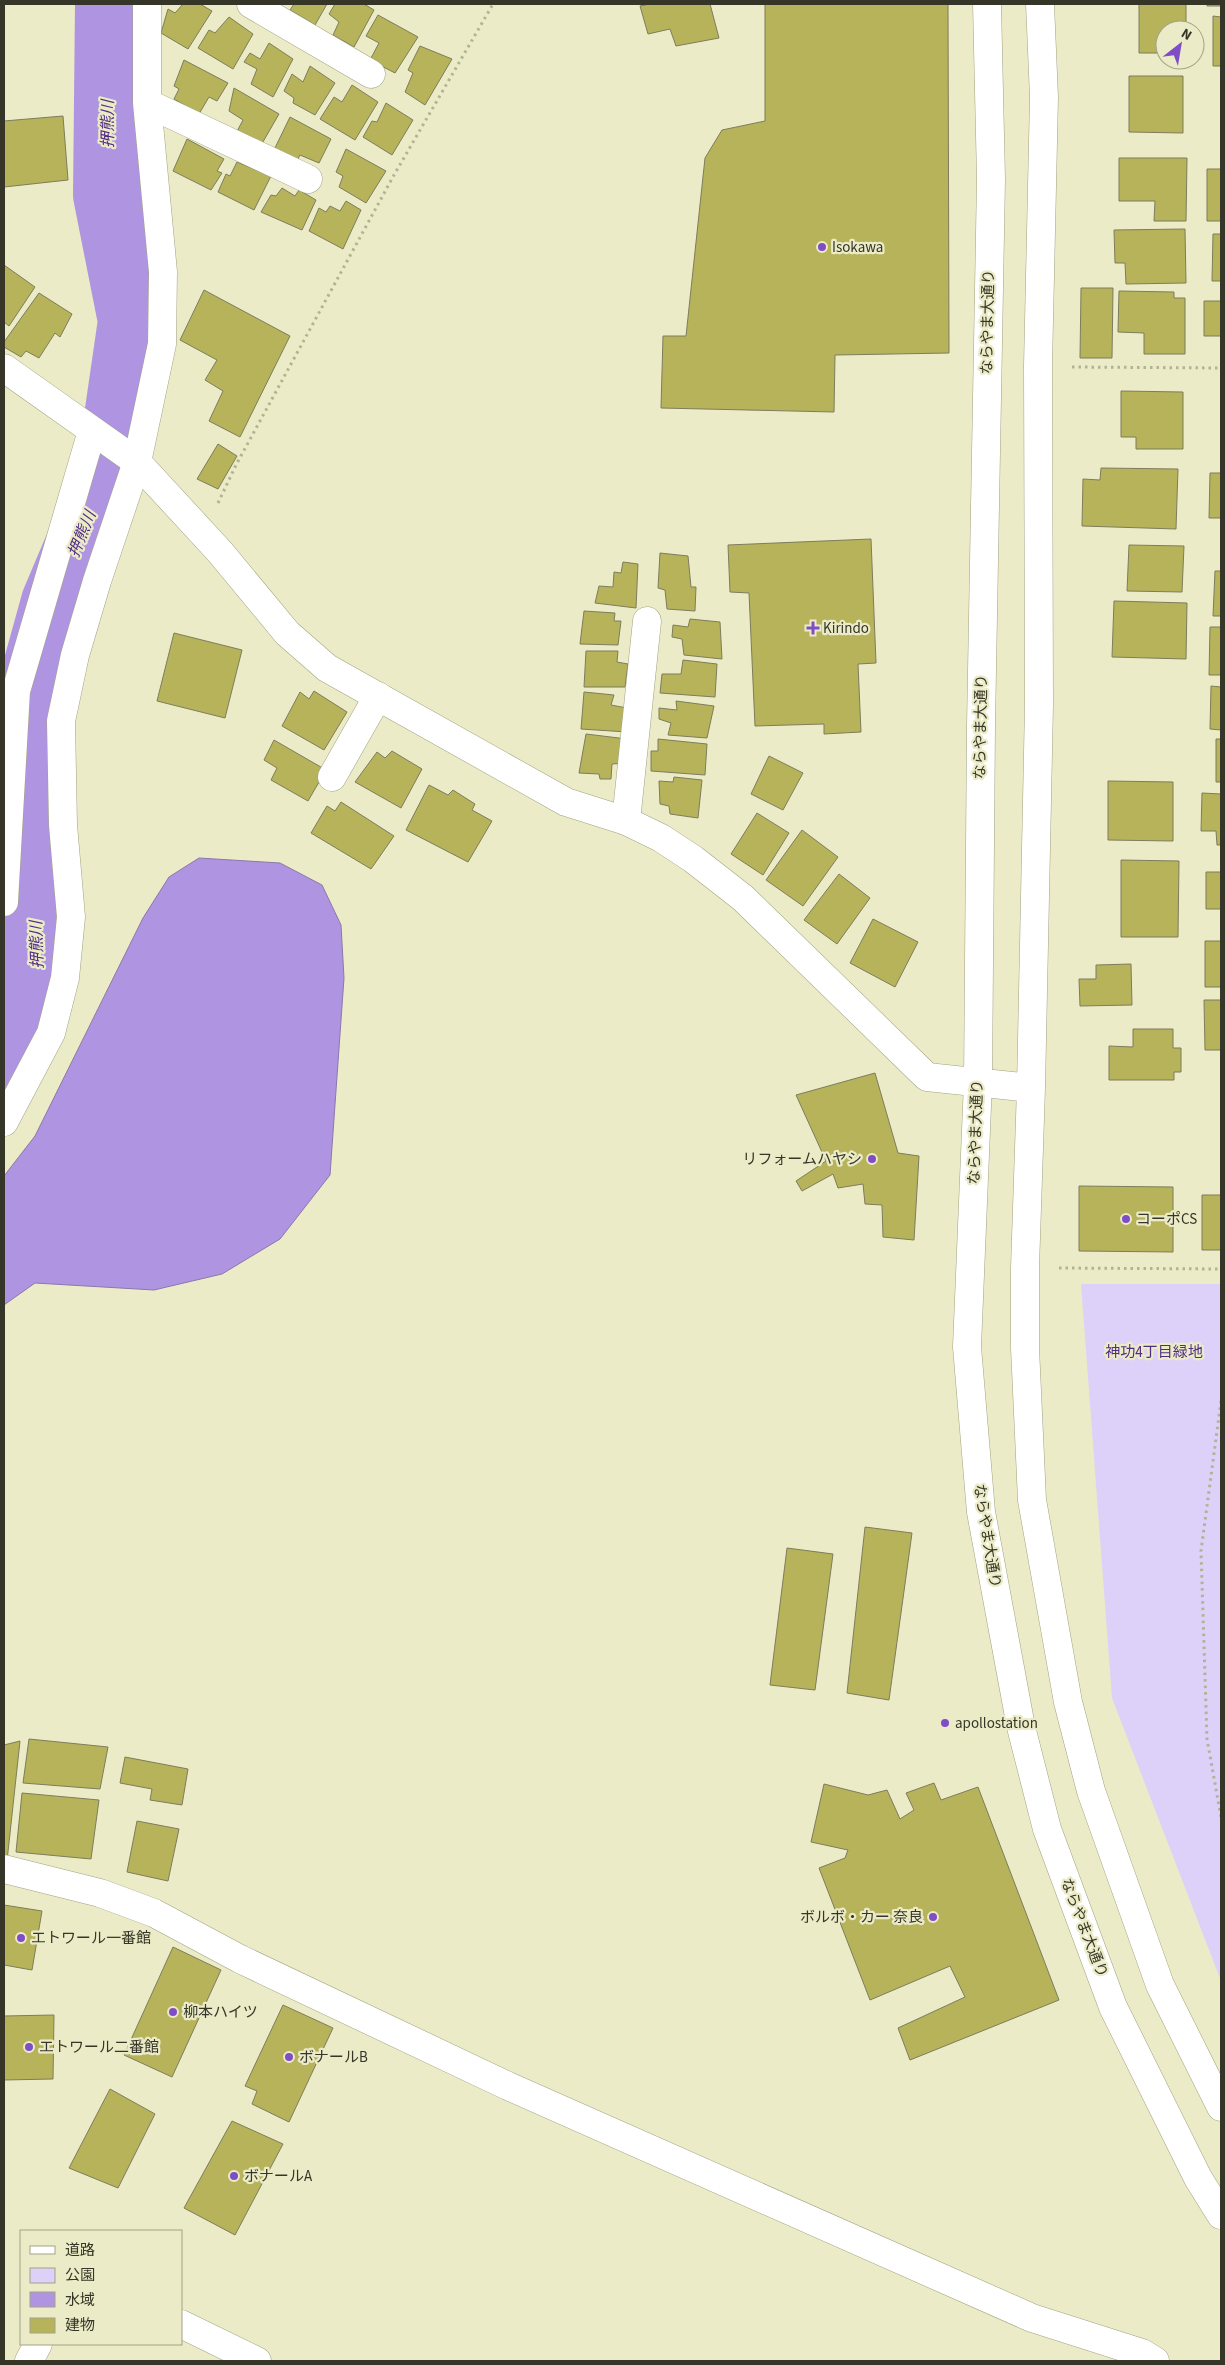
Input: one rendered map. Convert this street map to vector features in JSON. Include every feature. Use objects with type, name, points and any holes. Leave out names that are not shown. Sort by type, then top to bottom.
[{"type":"street","points":[[4,1122],[51,1033],[65,978],[71,917],[63,825],[62,721],[75,656],[97,581],[137,462],[162,344],[162,272],[147,104],[146,4]]},
{"type":"street","points":[[251,4],[371,74]]},
{"type":"street","name":"ならやま大通り","points":[[987,4],[991,179],[980,726],[978,1082],[967,1346],[981,1512],[1021,1727],[1047,1829],[1114,2006],[1198,2178],[1221,2215]]},
{"type":"street","points":[[1040,4],[1044,97],[1038,366],[1039,704],[1031,1088],[1024,1268],[1025,1348],[1032,1500],[1068,1702],[1091,1790],[1160,1985],[1221,2107]]},
{"type":"street","points":[[147,104],[308,179]]},
{"type":"street","points":[[4,368],[137,462],[203,534],[287,633],[327,668],[566,802],[626,821],[661,838],[693,859],[743,898],[928,1077],[1031,1088]]},
{"type":"street","points":[[4,902],[16,691],[92,431]]},
{"type":"street","points":[[626,821],[647,621]]},
{"type":"street","points":[[332,777],[378,696]]},
{"type":"street","points":[[4,1869],[100,1892],[154,1913],[240,1959],[508,2086],[1032,2318],[1142,2353],[1154,2361]]},
{"type":"street","points":[[182,2324],[257,2361]]},
{"type":"street","points":[[29,2361],[37,2345]]},
{"type":"path","points":[[203,534],[236,465],[394,175],[492,4]]},
{"type":"path","points":[[1071,366],[1221,368]]},
{"type":"path","points":[[1058,1268],[1221,1269]]},
{"type":"path","points":[[1221,1401],[1201,1551],[1207,1739],[1221,1817]]},
{"type":"green space","name":"神功4丁目緑地","points":[[1081,1284],[1221,1284],[1221,1981],[1112,1698]]},
{"type":"water","points":[[199,858],[280,863],[322,885],[341,925],[344,978],[330,1175],[280,1239],[222,1274],[154,1290],[35,1283],[4,1305],[4,1176],[35,1136],[143,918],[169,877]]},
{"type":"building","points":[[183,4],[200,4],[212,11],[188,49],[161,33],[168,9],[175,13]]},
{"type":"building","points":[[294,4],[327,4],[315,25],[290,10]]},
{"type":"building","points":[[335,4],[364,4],[374,10],[354,47],[333,35],[339,22],[329,14]]},
{"type":"building","points":[[650,4],[710,4],[719,38],[676,46],[670,29],[648,34],[640,6]]},
{"type":"building","name":"Isokawa","points":[[765,4],[948,4],[949,353],[835,355],[834,412],[661,408],[663,336],[686,336],[705,158],[722,130],[765,121]]},
{"type":"building","points":[[1139,4],[1186,4],[1186,20],[1155,20],[1155,53],[1139,53]]},
{"type":"building","points":[[1207,4],[1221,4],[1221,6],[1207,6]]},
{"type":"building","points":[[378,15],[418,37],[395,73],[370,60],[379,43],[366,36]]},
{"type":"building","points":[[1213,16],[1221,17],[1221,66],[1213,66]]},
{"type":"building","points":[[229,17],[253,34],[233,69],[198,48],[209,30],[215,33]]},
{"type":"building","points":[[269,43],[293,59],[273,97],[251,84],[257,69],[244,62],[250,53],[260,59]]},
{"type":"building","points":[[420,46],[452,59],[425,105],[405,92],[413,73],[408,70]]},
{"type":"building","points":[[184,60],[228,83],[217,101],[209,97],[199,114],[174,99],[179,89],[174,86]]},
{"type":"building","points":[[310,66],[335,83],[315,115],[293,103],[294,98],[284,91],[292,74],[303,82]]},
{"type":"building","points":[[1129,76],[1183,76],[1183,133],[1129,132]]},
{"type":"building","points":[[352,85],[378,102],[355,140],[320,119],[334,97],[342,102]]},
{"type":"building","points":[[234,88],[279,114],[260,147],[235,135],[243,120],[229,111]]},
{"type":"building","points":[[386,103],[413,120],[392,155],[363,137],[372,121],[377,122]]},
{"type":"building","points":[[63,116],[68,180],[4,187],[4,121]]},
{"type":"building","points":[[290,117],[331,139],[319,163],[300,155],[295,165],[273,152]]},
{"type":"building","points":[[187,139],[224,159],[217,171],[222,173],[211,190],[173,171]]},
{"type":"building","points":[[346,149],[386,171],[366,203],[339,187],[343,176],[336,172]]},
{"type":"building","points":[[1119,158],[1187,158],[1186,221],[1154,221],[1155,201],[1119,201]]},
{"type":"building","points":[[237,162],[271,176],[254,210],[218,192],[226,174],[230,176]]},
{"type":"building","points":[[1207,169],[1221,169],[1221,221],[1207,221]]},
{"type":"building","points":[[282,188],[295,196],[299,190],[316,200],[302,230],[261,212],[271,195],[276,196]]},
{"type":"building","points":[[346,201],[361,210],[343,249],[309,231],[319,208],[326,212],[330,206],[340,211]]},
{"type":"building","points":[[1185,229],[1186,283],[1126,284],[1125,263],[1115,263],[1114,230]]},
{"type":"building","points":[[1213,234],[1221,234],[1221,281],[1212,281]]},
{"type":"building","points":[[4,265],[35,287],[9,326],[4,322]]},
{"type":"building","points":[[1081,288],[1113,288],[1112,358],[1080,358]]},
{"type":"building","points":[[204,290],[290,336],[240,437],[209,421],[223,391],[205,380],[217,360],[180,340]]},
{"type":"building","points":[[1119,291],[1174,292],[1174,298],[1185,298],[1185,354],[1144,354],[1144,333],[1118,332]]},
{"type":"building","points":[[39,293],[72,314],[60,337],[55,333],[39,358],[26,351],[21,357],[4,347],[4,342]]},
{"type":"building","points":[[1204,301],[1221,301],[1221,336],[1204,336]]},
{"type":"building","points":[[1121,391],[1183,392],[1183,449],[1136,449],[1136,437],[1121,437]]},
{"type":"building","points":[[218,444],[237,456],[218,489],[197,479]]},
{"type":"building","points":[[1101,468],[1178,469],[1176,529],[1082,526],[1083,479],[1100,480]]},
{"type":"building","points":[[1210,473],[1221,473],[1221,518],[1209,518]]},
{"type":"building","name":"Kirindo","points":[[871,539],[876,663],[858,664],[861,732],[824,734],[824,724],[755,726],[749,593],[730,592],[728,545]]},
{"type":"building","points":[[1129,545],[1184,546],[1182,592],[1127,591]]},
{"type":"building","points":[[660,553],[688,556],[691,587],[696,587],[695,611],[667,609],[665,590],[658,588]]},
{"type":"building","points":[[623,562],[638,564],[636,608],[595,603],[599,586],[613,587],[614,572],[621,573]]},
{"type":"building","points":[[1215,571],[1221,571],[1221,616],[1213,616]]},
{"type":"building","points":[[1114,601],[1187,603],[1186,659],[1112,657]]},
{"type":"building","points":[[584,611],[615,613],[614,621],[621,621],[618,645],[580,644]]},
{"type":"building","points":[[690,619],[720,622],[722,659],[684,655],[682,639],[672,637],[673,625],[688,627]]},
{"type":"building","points":[[1210,627],[1221,627],[1221,675],[1209,675]]},
{"type":"building","points":[[174,633],[242,650],[225,718],[157,701]]},
{"type":"building","points":[[586,651],[618,651],[617,662],[628,664],[625,687],[584,687]]},
{"type":"building","points":[[683,660],[717,664],[715,697],[660,693],[662,674],[681,674]]},
{"type":"building","points":[[1211,686],[1221,687],[1221,730],[1210,729]]},
{"type":"building","points":[[314,691],[347,712],[324,750],[282,726],[300,692],[309,699]]},
{"type":"building","points":[[584,692],[614,695],[611,705],[627,708],[627,732],[581,729]]},
{"type":"building","points":[[676,701],[714,706],[707,738],[668,735],[671,723],[659,719],[659,708],[677,710]]},
{"type":"building","points":[[586,734],[627,739],[627,763],[612,764],[611,779],[600,779],[599,774],[579,773]]},
{"type":"building","points":[[658,739],[707,744],[705,775],[651,771],[651,751],[658,751]]},
{"type":"building","points":[[1216,739],[1221,739],[1221,782],[1216,782]]},
{"type":"building","points":[[274,740],[326,770],[308,801],[271,780],[277,768],[264,760]]},
{"type":"building","points":[[392,751],[422,769],[401,808],[355,782],[377,752],[385,758]]},
{"type":"building","points":[[769,756],[803,773],[783,810],[751,794]]},
{"type":"building","points":[[674,777],[702,780],[698,818],[670,814],[669,806],[660,804],[659,781],[673,782]]},
{"type":"building","points":[[1108,781],[1173,782],[1173,841],[1108,840]]},
{"type":"building","points":[[429,785],[448,795],[453,790],[475,804],[472,810],[492,821],[468,862],[406,830]]},
{"type":"building","points":[[1202,793],[1221,794],[1221,845],[1217,845],[1216,831],[1201,831]]},
{"type":"building","points":[[341,802],[394,836],[371,869],[311,833],[327,806],[335,811]]},
{"type":"building","points":[[757,813],[789,833],[763,875],[731,854]]},
{"type":"building","points":[[802,830],[838,857],[803,906],[766,880]]},
{"type":"building","points":[[1121,860],[1179,861],[1178,937],[1121,937]]},
{"type":"building","points":[[1206,872],[1221,872],[1221,909],[1206,909]]},
{"type":"building","points":[[839,874],[870,898],[837,944],[804,920]]},
{"type":"building","points":[[873,919],[918,942],[895,987],[850,963]]},
{"type":"building","points":[[1205,941],[1221,941],[1221,987],[1205,987]]},
{"type":"building","points":[[1131,964],[1132,1005],[1080,1006],[1079,979],[1096,979],[1096,965]]},
{"type":"building","points":[[1204,1000],[1221,1000],[1221,1050],[1205,1050]]},
{"type":"building","points":[[1133,1029],[1173,1029],[1173,1048],[1181,1048],[1181,1072],[1174,1072],[1174,1080],[1109,1080],[1109,1046],[1133,1047]]},
{"type":"building","name":"リフォームハヤシ","points":[[875,1073],[898,1153],[919,1156],[914,1240],[883,1237],[882,1205],[865,1204],[863,1184],[838,1188],[833,1174],[802,1191],[796,1181],[826,1161],[796,1095]]},
{"type":"building","name":"コーポCS","points":[[1079,1186],[1173,1187],[1173,1252],[1079,1251]]},
{"type":"building","points":[[1202,1195],[1221,1195],[1221,1250],[1202,1250]]},
{"type":"building","points":[[865,1527],[912,1533],[889,1700],[847,1693]]},
{"type":"building","points":[[787,1548],[833,1554],[815,1690],[770,1685]]},
{"type":"building","points":[[29,1739],[108,1747],[100,1789],[23,1783]]},
{"type":"building","points":[[20,1741],[7,1861],[4,1860],[4,1745]]},
{"type":"building","points":[[125,1757],[188,1769],[182,1805],[150,1800],[152,1789],[120,1783]]},
{"type":"building","name":"ボルボ・カー 奈良","points":[[934,1783],[941,1800],[978,1787],[1059,2000],[910,2060],[898,2028],[965,1997],[950,1966],[870,2000],[819,1868],[845,1858],[848,1850],[811,1842],[824,1784],[868,1795],[887,1790],[900,1819],[914,1810],[906,1793]]},
{"type":"building","points":[[22,1793],[99,1800],[91,1859],[16,1852]]},
{"type":"building","points":[[137,1821],[179,1829],[168,1881],[127,1872]]},
{"type":"building","name":"エトワール一番館","points":[[4,1905],[42,1911],[32,1970],[4,1965]]},
{"type":"building","name":"柳本ハイツ","points":[[173,1947],[221,1970],[172,2077],[124,2055]]},
{"type":"building","name":"ボナールB","points":[[283,2005],[333,2028],[289,2122],[252,2104],[257,2091],[245,2086]]},
{"type":"building","name":"エトワール二番館","points":[[54,2015],[53,2079],[4,2080],[4,2016]]},
{"type":"building","points":[[110,2089],[155,2114],[118,2188],[69,2168]]},
{"type":"building","name":"ボナールA","points":[[232,2121],[283,2144],[235,2235],[184,2208]]},
{"type":"waterway","name":"押熊川","points":[[4,1057],[39,983],[29,769],[29,696],[55,602],[88,524],[112,459],[132,321],[107,195],[109,4]]},
{"type":"place","name":"Isokawa","points":[[822,247]]},
{"type":"place","name":"Kirindo","points":[[813,628]]},
{"type":"place","name":"リフォームハヤシ","points":[[872,1159]]},
{"type":"place","name":"コーポCS","points":[[1126,1219]]},
{"type":"place","name":"apollostation","points":[[945,1723]]},
{"type":"place","name":"ボルボ・カー 奈良","points":[[933,1917]]},
{"type":"place","name":"エトワール一番館","points":[[21,1938]]},
{"type":"place","name":"柳本ハイツ","points":[[173,2012]]},
{"type":"place","name":"エトワール二番館","points":[[29,2047]]},
{"type":"place","name":"ボナールB","points":[[289,2057]]},
{"type":"place","name":"ボナールA","points":[[234,2176]]}]
